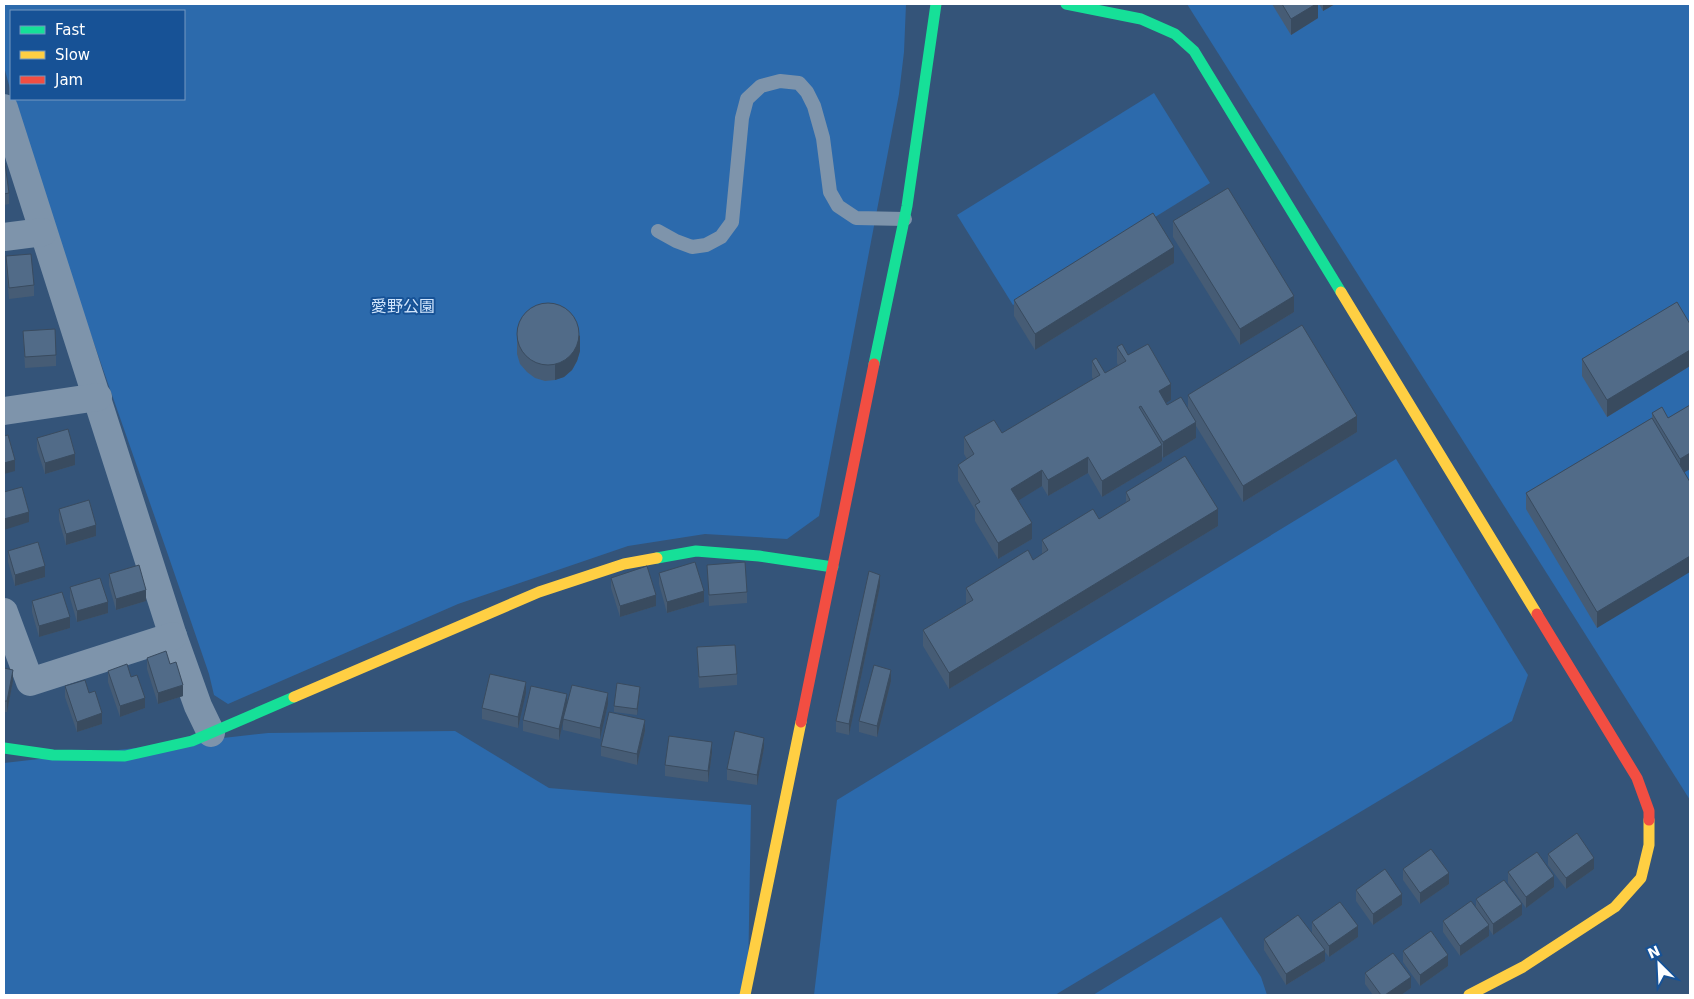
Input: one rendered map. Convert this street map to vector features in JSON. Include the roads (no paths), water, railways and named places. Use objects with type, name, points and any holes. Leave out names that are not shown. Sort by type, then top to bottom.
[{"type":"street","points":[[745,995],[905,219],[936,4]]},
{"type":"street","points":[[1066,4],[1141,20],[1175,34],[1194,51],[1637,778],[1649,811],[1649,845],[1641,878],[1615,908],[1523,967],[1469,995]]},
{"type":"street","points":[[4,108],[173,636],[198,706],[211,733]]},
{"type":"street","points":[[4,237],[43,232]]},
{"type":"street","points":[[4,411],[98,397]]},
{"type":"street","points":[[4,748],[53,755],[125,756],[192,741],[539,592],[624,564],[696,551],[759,556],[833,568]]},
{"type":"street","points":[[4,612],[30,682],[173,636]]},
{"type":"lane","points":[[658,231],[692,247],[706,245],[722,237],[732,222],[742,118],[747,100],[761,86],[780,81],[799,83],[807,92],[814,106],[823,138],[830,192],[838,206],[856,218],[905,219]]},
{"type":"park label","name":"愛野公園","points":[[403,306]]}]
